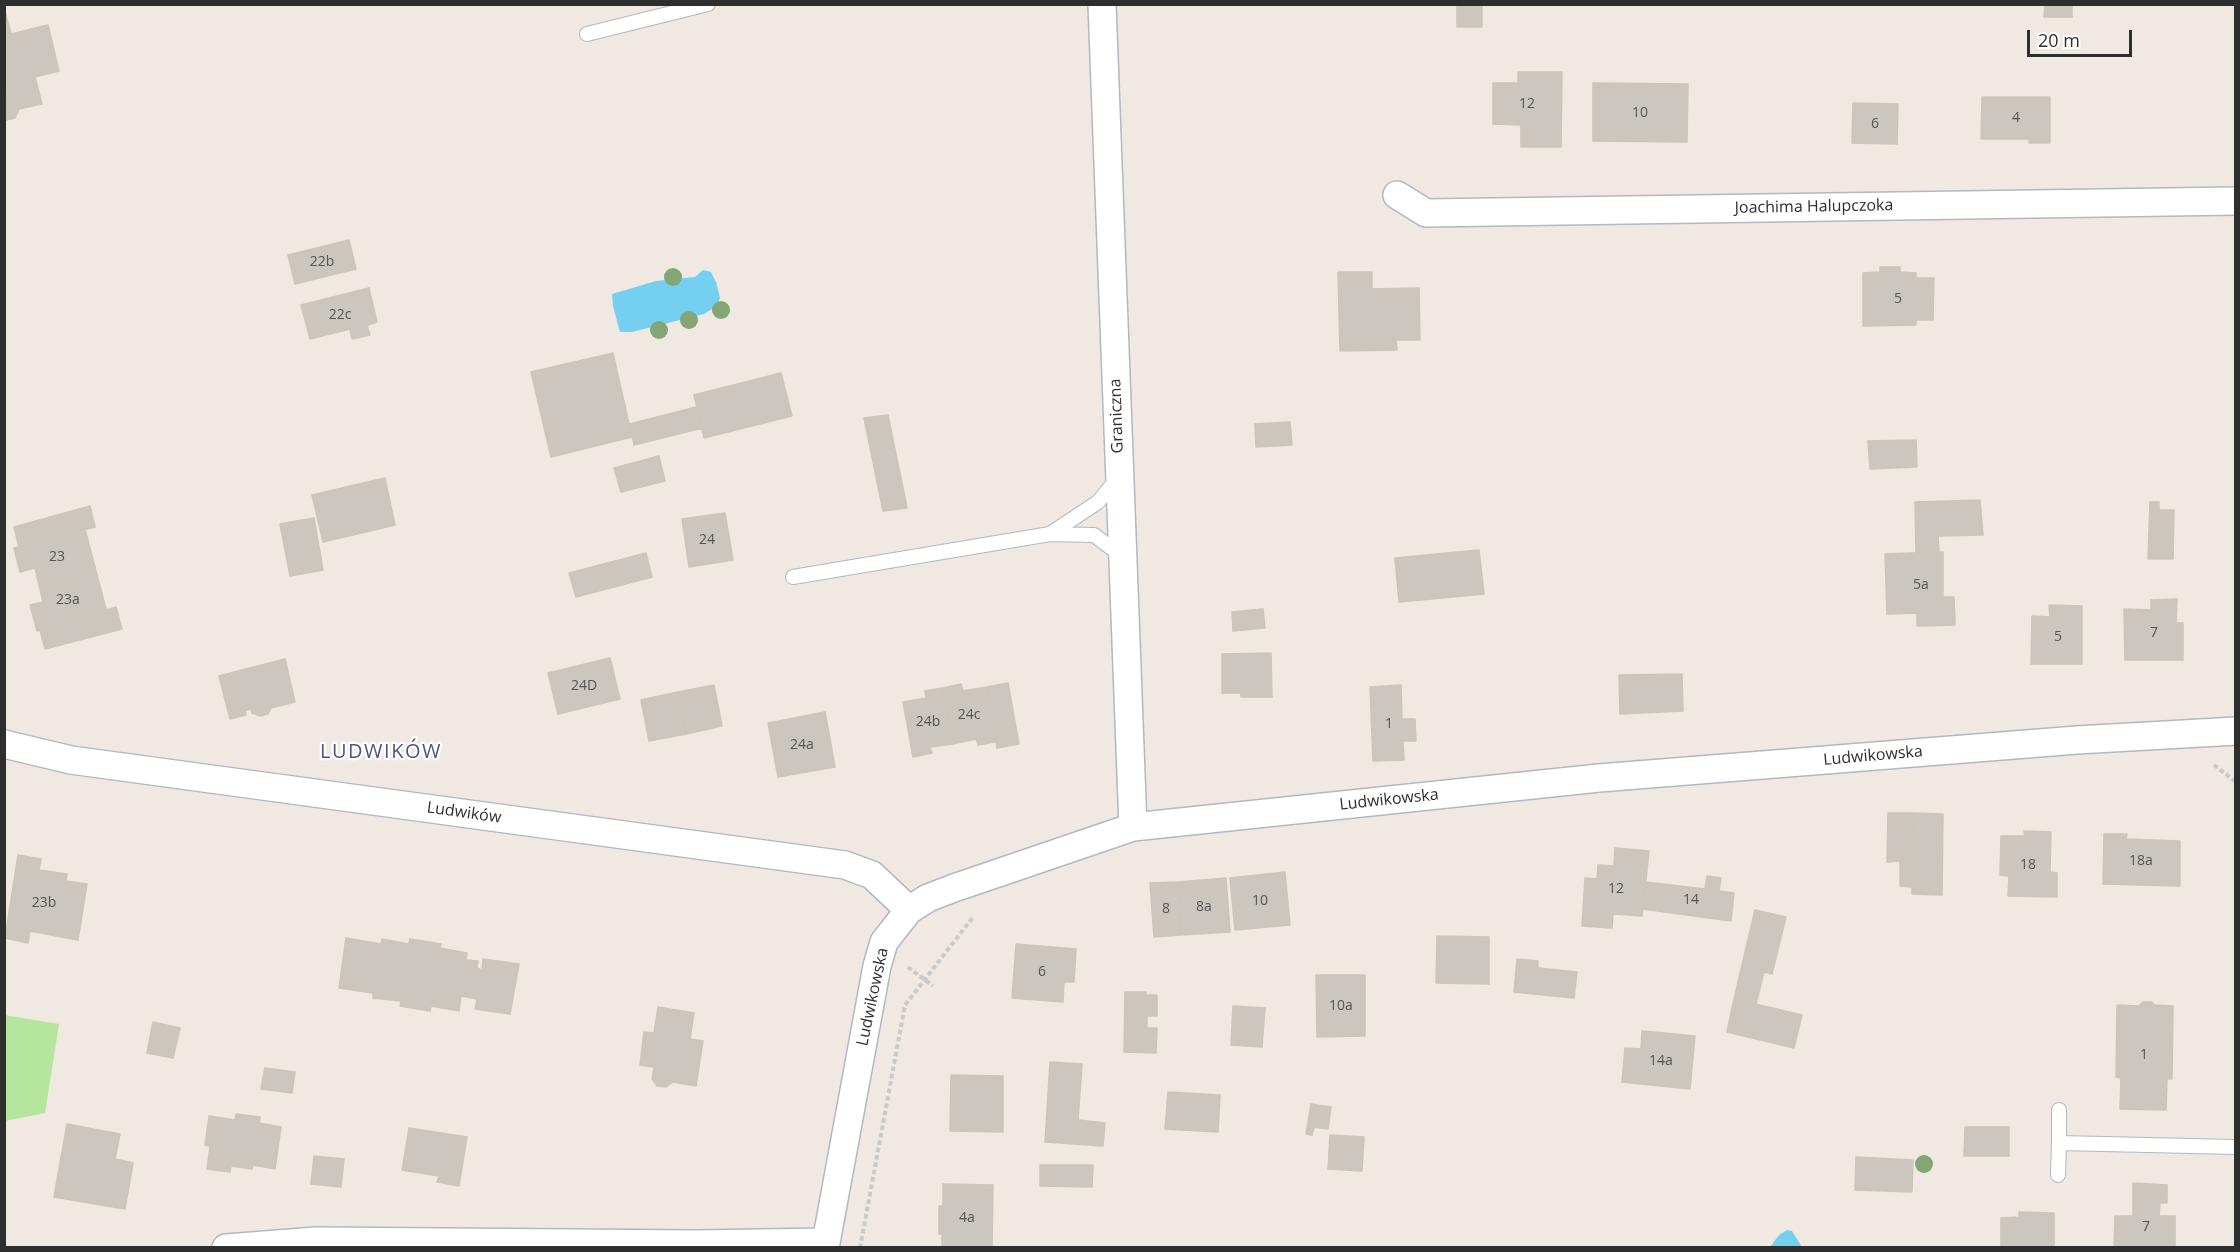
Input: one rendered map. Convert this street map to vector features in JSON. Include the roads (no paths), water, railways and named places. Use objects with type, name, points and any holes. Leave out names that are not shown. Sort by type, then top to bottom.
[{"type":"street","name":"Graniczna","points":[[1102,4],[1133,827]]},
{"type":"street","name":"Joachima Halupczoka","points":[[1397,195],[1426,213],[2235,201]]},
{"type":"street","name":"Ludwikowska","points":[[825,1245],[877,966],[884,942],[909,910],[928,898],[954,888],[1133,827],[1610,777],[2077,740],[2235,731]]},
{"type":"street","name":"Ludwików","points":[[4,744],[71,760],[845,865],[872,875],[909,910]]},
{"type":"street","points":[[226,1248],[316,1241],[825,1245]]},
{"type":"lane","points":[[587,34],[708,4]]},
{"type":"lane","points":[[1050,534],[1098,502],[1120,475]]},
{"type":"lane","points":[[794,577],[1050,534],[1094,535],[1123,556]]},
{"type":"lane","points":[[2058,1175],[2059,1110]]},
{"type":"lane","points":[[2059,1143],[2235,1147]]},
{"type":"water","points":[[703,270],[711,272],[716,282],[720,298],[717,306],[704,314],[632,332],[620,332],[612,294],[656,281],[695,277]]},
{"type":"water","points":[[1787,1230],[1792,1231],[1802,1247],[1770,1247],[1779,1235]]},
{"type":"district","name":"LUDWIKÓW","points":[[381,752]]}]
